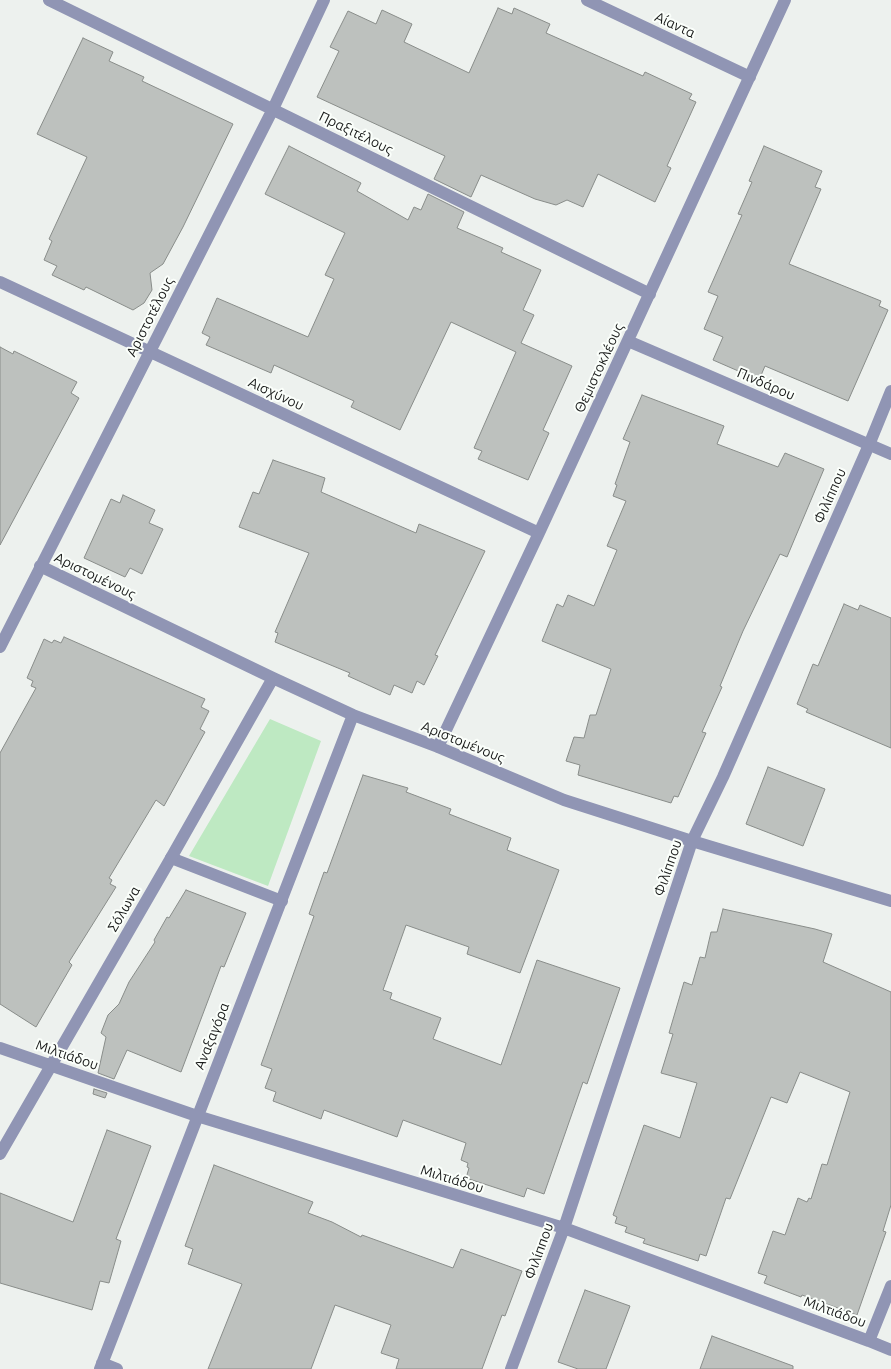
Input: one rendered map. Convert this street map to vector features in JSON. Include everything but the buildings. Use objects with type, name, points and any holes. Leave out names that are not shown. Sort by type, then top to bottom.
[{"type":"street","name":"Πραξιτέλους","points":[[49,0],[650,294]]},
{"type":"street","name":"Αριστοτέλους","points":[[0,647],[273,109],[324,0]]},
{"type":"street","name":"Αίαντα","points":[[587,0],[750,77]]},
{"type":"street","name":"Θεμιστοκλέους","points":[[438,747],[785,0]]},
{"type":"street","name":"Αισχύνου","points":[[0,282],[539,533]]},
{"type":"street","name":"Πινδάρου","points":[[628,340],[891,454]]},
{"type":"street","name":"Φιλίππου","points":[[510,1369],[564,1228],[692,841],[869,445],[891,391]]},
{"type":"street","name":"Αριστομένους","points":[[40,566],[353,715],[438,747],[564,800],[891,901]]},
{"type":"street","name":"Σόλωνα","points":[[0,1154],[171,858],[272,678]]},
{"type":"street","name":"Αναξαγόρα","points":[[101,1366],[353,715]]},
{"type":"street","points":[[171,858],[282,901]]},
{"type":"street","name":"Μιλτιάδου","points":[[0,1048],[197,1116],[564,1228],[891,1350]]},
{"type":"street","points":[[869,1341],[891,1286]]},
{"type":"street","points":[[101,1366],[117,1369]]},
{"type":"green space","points":[[270,719],[321,741],[268,886],[189,856]]}]
